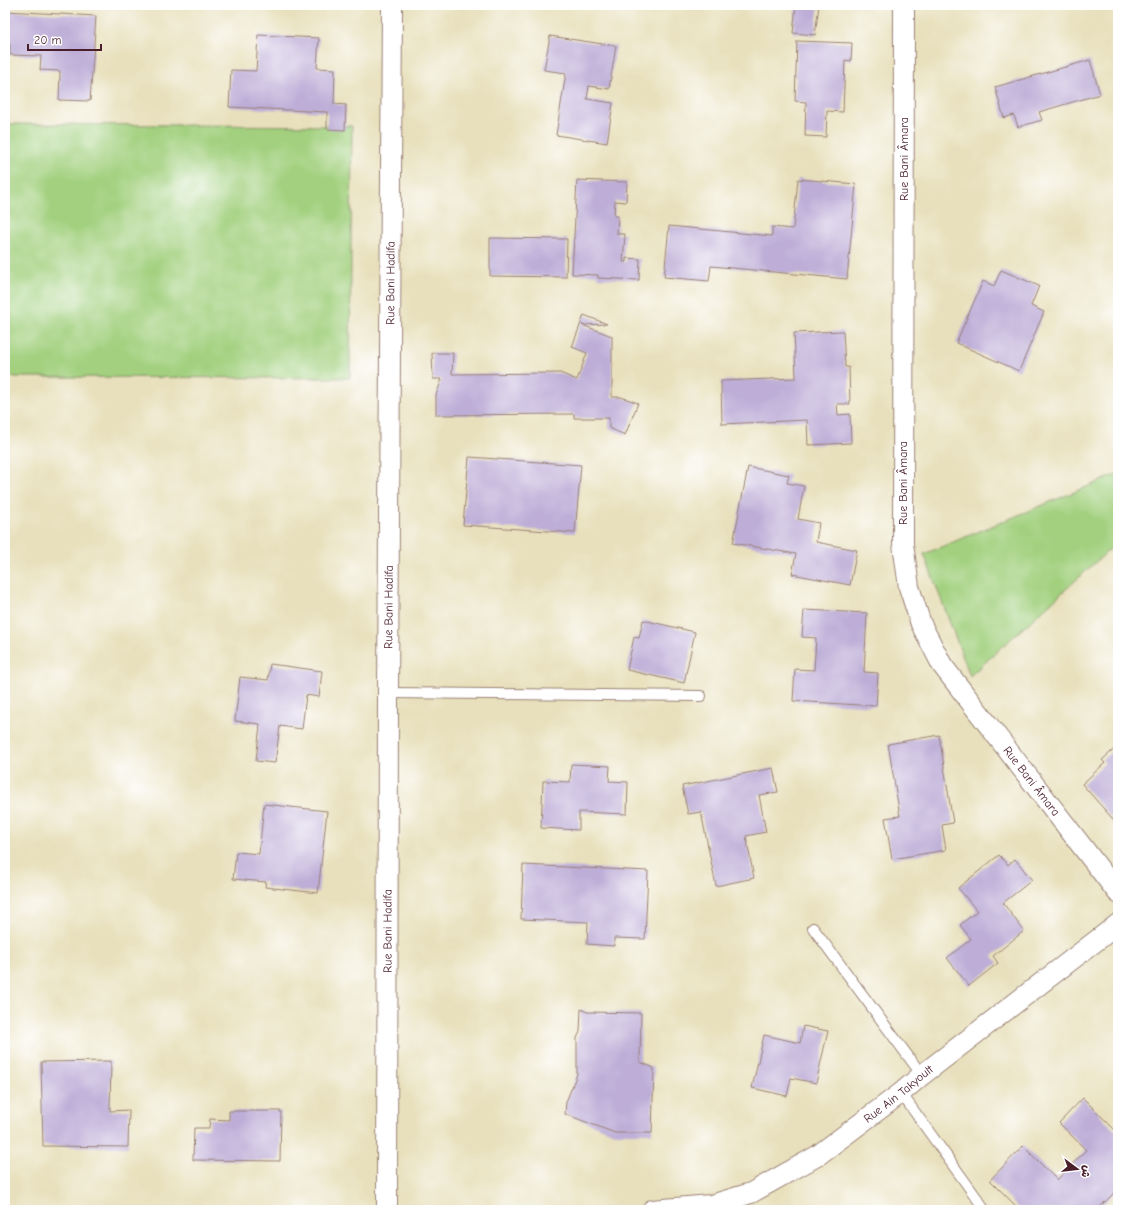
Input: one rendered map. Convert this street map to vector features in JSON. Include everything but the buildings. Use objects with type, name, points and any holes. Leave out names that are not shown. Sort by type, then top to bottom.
[{"type":"street","name":"Rue Bani Hadifa","points":[[387,1210],[392,5]]},
{"type":"street","name":"Rue Bani Âmara","points":[[904,5],[903,544],[909,587],[921,624],[942,665],[1118,893]]},
{"type":"street","name":"Rue Ain Takyoult","points":[[652,1210],[711,1205],[752,1193],[781,1178],[817,1156],[901,1093],[922,1075],[1118,924]]},
{"type":"lane","points":[[388,693],[701,696]]},
{"type":"lane","points":[[813,928],[922,1075]]},
{"type":"lane","points":[[901,1093],[984,1210]]},
{"type":"green space","points":[[5,124],[352,126],[350,378],[5,377]]},
{"type":"green space","points":[[1118,474],[1118,542],[970,676],[924,554]]}]
